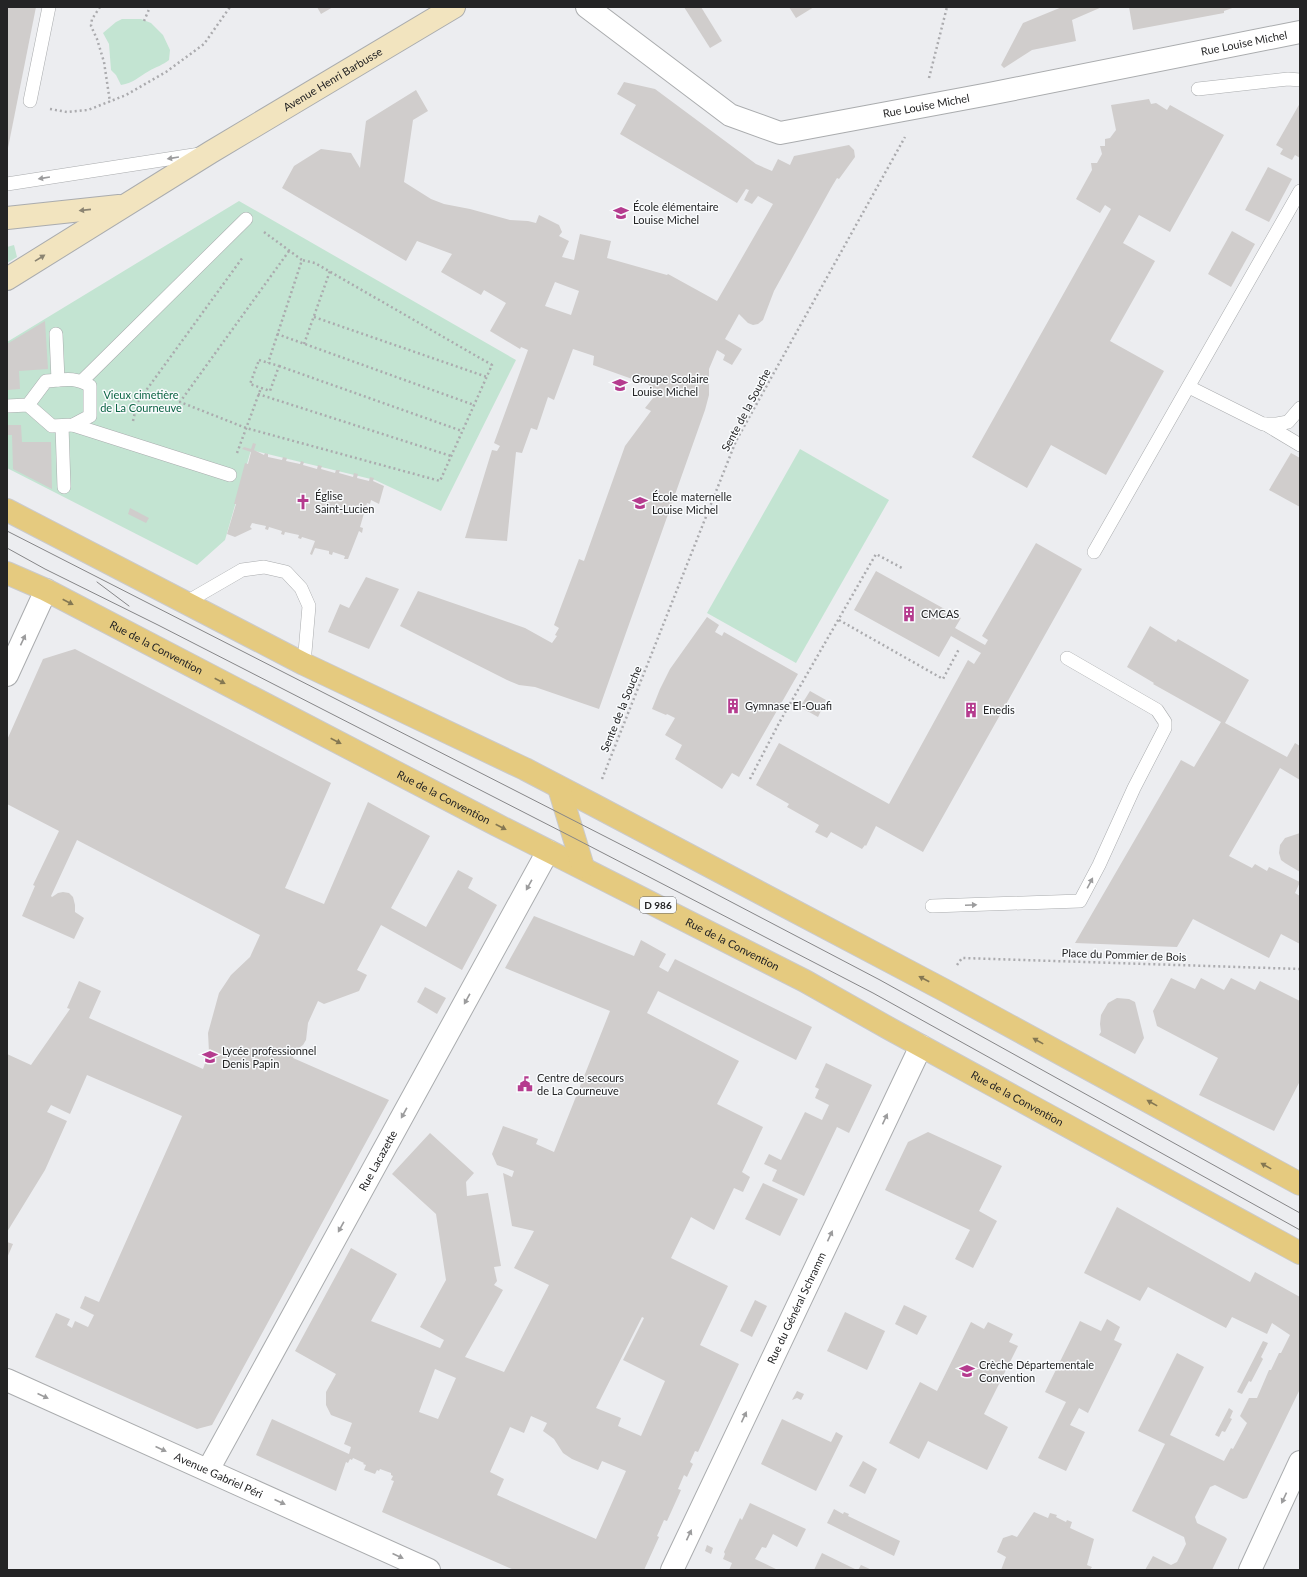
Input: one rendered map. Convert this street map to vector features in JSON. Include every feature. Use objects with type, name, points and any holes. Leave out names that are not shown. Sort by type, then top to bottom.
[{"type":"main road","name":"Avenue Henri Barbusse","points":[[7,279],[211,152],[454,7]]},
{"type":"main road","name":"Avenue Henri Barbusse","points":[[7,218],[124,206]]},
{"type":"main road","points":[[7,510],[304,664],[526,770],[592,804],[931,982],[1300,1184]]},
{"type":"main road","name":"Rue de la Convention","points":[[7,573],[46,590],[548,851],[805,981],[920,1046],[1300,1252]]},
{"type":"main road","points":[[559,788],[584,868]]},
{"type":"street","name":"Rue Louise Michel","points":[[587,7],[730,115],[780,133],[1300,32]]},
{"type":"street","points":[[7,675],[46,590]]},
{"type":"street","name":"Rue Lacazette","points":[[208,1470],[548,851]]},
{"type":"street","name":"Rue du Général Schramm","points":[[672,1570],[920,1046]]},
{"type":"street","name":"Avenue Gabriel Péri","points":[[7,1380],[429,1570]]},
{"type":"street","points":[[1250,1570],[1300,1462]]},
{"type":"lane","points":[[30,101],[49,7]]},
{"type":"lane","points":[[1198,89],[1288,79],[1300,80]]},
{"type":"lane","name":"Avenue Henri Barbusse","points":[[7,184],[211,152]]},
{"type":"lane","points":[[1094,552],[1300,191]]},
{"type":"lane","points":[[82,381],[246,219]]},
{"type":"lane","points":[[56,334],[58,380]]},
{"type":"lane","points":[[7,406],[28,405],[52,426],[68,425],[90,416],[90,386],[73,378],[46,381],[28,405]]},
{"type":"lane","points":[[1189,387],[1263,424],[1300,445]]},
{"type":"lane","points":[[1263,424],[1288,422],[1300,408]]},
{"type":"lane","points":[[68,425],[230,475]]},
{"type":"lane","points":[[64,488],[68,425]]},
{"type":"lane","points":[[185,603],[242,570],[264,567],[286,572],[301,588],[309,606],[304,664]]},
{"type":"lane","points":[[932,906],[1080,901],[1099,865],[1134,788],[1165,728],[1165,722],[1157,710],[1067,658]]},
{"type":"path","points":[[100,7],[92,19],[91,26],[97,39],[104,62],[110,102]]},
{"type":"path","points":[[144,20],[150,7]]},
{"type":"path","points":[[30,101],[40,108],[67,112],[88,110],[126,96],[166,72],[204,44],[230,7]]},
{"type":"path","name":"Sente de la Souche","points":[[592,804],[736,441],[922,106],[947,7]]},
{"type":"path","points":[[246,219],[302,260],[315,263],[330,271],[492,365],[440,481],[246,428],[180,402],[289,251]]},
{"type":"path","points":[[127,442],[137,403],[244,256]]},
{"type":"path","points":[[268,363],[302,260]]},
{"type":"path","points":[[304,344],[330,271]]},
{"type":"path","points":[[314,317],[487,377]]},
{"type":"path","points":[[277,334],[474,405]]},
{"type":"path","points":[[279,366],[270,391],[250,384],[259,360],[279,366],[462,431]]},
{"type":"path","points":[[230,475],[261,388]]},
{"type":"path","points":[[258,394],[451,456]]},
{"type":"path","points":[[750,779],[779,723],[876,554],[902,568]]},
{"type":"path","points":[[839,620],[943,679],[959,649]]},
{"type":"path","name":"Place du Pommier de Bois","points":[[954,971],[962,958],[1300,969]]},
{"type":"green space","points":[[122,19],[141,19],[151,23],[163,35],[170,50],[169,60],[167,62],[133,81],[121,85],[116,75],[111,70],[109,44],[103,33]]},
{"type":"green space","name":"Vieux cimetière de La Courneuve","points":[[239,201],[516,360],[441,511],[375,480],[251,450],[225,540],[197,565],[7,468],[7,342]]},
{"type":"green space","points":[[14,245],[17,257],[7,263],[7,247]]},
{"type":"green space","points":[[800,449],[889,500],[796,663],[707,613]]},
{"type":"building","points":[[7,7],[36,7],[8,148],[7,148]]},
{"type":"building","points":[[317,7],[333,7],[321,14]]},
{"type":"building","points":[[684,7],[701,7],[722,41],[710,48]]},
{"type":"building","points":[[789,7],[814,7],[796,18]]},
{"type":"building","points":[[1062,7],[1102,7],[1072,20],[1076,41],[1032,50],[1004,68],[1001,65],[1023,23]]},
{"type":"building","points":[[1129,7],[1235,7],[1224,11],[1224,13],[1133,30]]},
{"type":"building","points":[[624,82],[655,89],[756,164],[772,171],[778,159],[790,165],[794,156],[849,145],[854,150],[855,157],[839,179],[837,178],[831,188],[774,291],[763,320],[758,324],[753,325],[748,323],[739,314],[725,339],[742,349],[732,365],[723,360],[725,355],[717,350],[709,369],[709,395],[705,410],[599,709],[535,687],[519,685],[507,680],[400,626],[418,591],[525,628],[552,643],[557,636],[555,635],[559,628],[554,625],[579,559],[584,561],[625,446],[651,411],[645,408],[657,393],[649,385],[593,365],[594,356],[573,349],[554,400],[548,397],[537,430],[531,428],[522,453],[516,452],[507,541],[465,538],[492,450],[497,451],[500,446],[494,443],[528,350],[521,347],[520,349],[490,331],[506,303],[484,290],[481,295],[441,272],[452,254],[417,241],[406,261],[282,188],[294,166],[321,149],[351,153],[360,168],[366,121],[416,90],[428,111],[413,120],[404,182],[431,199],[444,204],[470,209],[510,220],[536,223],[539,215],[559,225],[562,232],[559,236],[569,241],[562,257],[574,260],[580,234],[611,241],[607,258],[667,275],[668,274],[717,301],[773,204],[758,196],[752,204],[744,200],[749,190],[746,189],[737,203],[620,134],[636,105],[617,94]],"holes":[[[555,282],[579,291],[571,315],[545,306]]]},
{"type":"building","points":[[1149,99],[1151,104],[1156,103],[1167,110],[1170,105],[1224,135],[1170,232],[1139,215],[1123,243],[1155,261],[1110,341],[1164,371],[1106,475],[1051,445],[1027,488],[972,457],[1111,209],[1105,205],[1100,213],[1076,199],[1092,170],[1091,163],[1097,163],[1102,154],[1100,146],[1105,146],[1105,139],[1110,138],[1116,130],[1111,105]]},
{"type":"building","points":[[1300,103],[1300,158],[1295,155],[1292,160],[1280,154],[1283,149],[1276,145]]},
{"type":"building","points":[[1268,167],[1292,179],[1269,222],[1245,210]]},
{"type":"building","points":[[1232,231],[1255,244],[1231,287],[1208,274]]},
{"type":"building","points":[[45,321],[48,369],[19,371],[20,389],[7,390],[7,344]]},
{"type":"building","points":[[7,425],[21,425],[22,442],[51,442],[52,489],[13,469],[12,435],[7,435]]},
{"type":"building","name":"Église Saint-Lucien","points":[[253,443],[256,444],[254,450],[264,455],[265,453],[268,454],[268,457],[282,460],[283,457],[287,458],[286,461],[300,464],[301,461],[304,462],[303,465],[317,469],[318,465],[322,466],[321,469],[335,473],[336,470],[340,470],[339,473],[353,477],[354,473],[358,474],[357,478],[369,481],[370,477],[374,478],[373,481],[384,486],[379,504],[371,500],[370,504],[367,503],[360,527],[363,528],[362,533],[359,531],[348,559],[344,559],[345,556],[333,552],[332,555],[329,554],[329,551],[315,548],[312,555],[310,554],[315,541],[302,537],[301,539],[298,538],[299,535],[285,532],[284,535],[281,534],[282,531],[269,527],[268,530],[265,529],[266,526],[252,523],[250,527],[252,529],[235,537],[227,534],[236,504],[234,504],[245,463],[248,464],[251,452],[242,449],[244,447],[251,449]]},
{"type":"building","points":[[1291,453],[1300,458],[1300,507],[1269,490]]},
{"type":"building","points":[[130,508],[149,518],[146,523],[128,514]]},
{"type":"building","name":"Enedis","points":[[1036,543],[1082,569],[923,852],[876,826],[866,846],[865,845],[862,849],[831,832],[827,838],[815,832],[819,825],[787,807],[789,804],[756,785],[779,743],[889,804],[968,660],[974,664],[981,653],[951,636],[939,657],[854,610],[876,571],[950,612],[951,609],[957,612],[955,615],[961,618],[955,628],[985,645],[988,640],[982,636]]},
{"type":"building","points":[[366,577],[399,589],[369,649],[328,632],[340,604],[349,608]]},
{"type":"building","name":"Gymnase El-Ouafi","points":[[707,617],[719,625],[715,632],[722,636],[724,632],[798,674],[739,777],[732,773],[722,789],[675,759],[682,745],[665,735],[675,718],[652,709],[670,669]]},
{"type":"building","points":[[1150,626],[1176,642],[1178,639],[1249,680],[1225,723],[1287,757],[1295,743],[1300,746],[1300,780],[1280,768],[1229,856],[1252,868],[1255,864],[1267,871],[1269,867],[1300,882],[1295,893],[1300,896],[1300,944],[1281,934],[1269,958],[1193,919],[1177,947],[1075,943],[1181,760],[1194,767],[1221,722],[1153,684],[1154,683],[1127,667]]},
{"type":"building","name":"Lycée professionnel Denis Papin","points":[[75,649],[331,783],[285,888],[324,904],[368,802],[430,836],[391,908],[426,927],[458,870],[473,878],[468,888],[497,905],[462,970],[381,925],[357,970],[367,975],[359,991],[324,1004],[318,1001],[308,1023],[306,1040],[303,1045],[296,1050],[293,1058],[389,1100],[212,1425],[197,1429],[35,1357],[56,1313],[70,1319],[67,1325],[72,1328],[75,1321],[88,1327],[94,1315],[80,1308],[85,1296],[99,1302],[182,1116],[87,1075],[70,1114],[51,1105],[47,1112],[67,1121],[45,1170],[7,1232],[7,1054],[31,1065],[70,1009],[67,1008],[79,981],[101,991],[89,1018],[203,1069],[209,1052],[208,1033],[219,993],[231,975],[250,957],[260,935],[77,840],[51,896],[52,897],[63,892],[69,893],[73,897],[75,912],[84,918],[74,939],[22,916],[35,886],[33,885],[59,831],[7,804],[7,740],[43,659]]},
{"type":"building","points":[[810,691],[826,700],[818,717],[800,707]]},
{"type":"building","points":[[1300,833],[1300,872],[1281,860],[1279,853],[1280,845],[1285,838]]},
{"type":"building","points":[[534,916],[634,956],[641,940],[666,954],[659,967],[668,972],[675,959],[812,1027],[796,1060],[658,991],[647,1013],[739,1061],[717,1104],[763,1127],[742,1172],[750,1177],[743,1192],[734,1188],[714,1230],[691,1217],[671,1258],[728,1286],[700,1345],[739,1364],[698,1452],[695,1451],[690,1462],[693,1464],[687,1477],[684,1475],[678,1489],[681,1490],[667,1521],[664,1520],[657,1536],[659,1537],[644,1570],[514,1570],[382,1512],[394,1481],[391,1480],[393,1476],[391,1473],[380,1469],[379,1471],[377,1470],[375,1474],[364,1470],[366,1465],[353,1458],[352,1460],[350,1459],[348,1463],[346,1462],[336,1491],[256,1455],[272,1419],[349,1454],[351,1447],[344,1444],[352,1423],[331,1415],[326,1405],[326,1392],[336,1374],[295,1351],[351,1248],[397,1274],[371,1321],[440,1348],[444,1340],[420,1327],[446,1280],[436,1214],[392,1174],[430,1133],[474,1173],[466,1182],[467,1196],[488,1193],[501,1266],[494,1267],[497,1281],[494,1285],[503,1290],[465,1357],[504,1372],[549,1285],[514,1268],[534,1231],[512,1226],[503,1173],[512,1177],[514,1171],[497,1165],[492,1154],[503,1126],[538,1139],[536,1144],[554,1152],[610,1011],[505,968]],"holes":[[[642,1317],[644,1318],[623,1360],[665,1381],[641,1436],[618,1426],[621,1418],[596,1408]],[[435,1369],[456,1378],[438,1419],[419,1412]],[[531,1416],[547,1423],[543,1431],[554,1439],[563,1453],[572,1459],[598,1470],[602,1461],[626,1471],[596,1539],[497,1495],[504,1479],[490,1472],[510,1427],[524,1433]]]},
{"type":"building","points":[[1171,978],[1195,989],[1201,978],[1224,990],[1231,978],[1255,990],[1260,981],[1300,1001],[1300,1081],[1274,1131],[1199,1095],[1218,1058],[1157,1026],[1153,1011]]},
{"type":"building","points":[[425,987],[446,998],[437,1014],[417,1002]]},
{"type":"building","points":[[1117,998],[1129,999],[1135,1002],[1144,1038],[1135,1054],[1099,1035],[1101,1032],[1101,1015],[1108,1003]]},
{"type":"building","points":[[826,1063],[872,1085],[849,1133],[837,1127],[804,1196],[772,1181],[777,1170],[764,1164],[769,1154],[781,1160],[805,1112],[822,1120],[829,1105],[815,1098],[819,1089],[815,1087]]},
{"type":"building","points":[[928,1132],[1002,1166],[979,1211],[997,1221],[973,1268],[955,1259],[970,1230],[885,1190],[908,1142]]},
{"type":"building","points":[[763,1183],[798,1199],[780,1236],[745,1219]]},
{"type":"building","points":[[1117,1207],[1250,1282],[1255,1272],[1300,1297],[1300,1389],[1247,1498],[1243,1499],[1215,1485],[1210,1487],[1195,1517],[1197,1523],[1227,1539],[1212,1570],[1145,1570],[1153,1556],[1171,1565],[1177,1562],[1186,1544],[1184,1537],[1132,1511],[1165,1444],[1138,1431],[1177,1353],[1204,1367],[1170,1435],[1224,1461],[1231,1448],[1233,1449],[1247,1423],[1240,1416],[1249,1398],[1257,1398],[1269,1370],[1271,1370],[1290,1335],[1272,1323],[1267,1334],[1232,1317],[1226,1328],[1148,1287],[1140,1301],[1084,1273]]},
{"type":"building","points":[[7,1242],[13,1244],[7,1258]]},
{"type":"building","points":[[755,1300],[767,1306],[752,1337],[740,1331]]},
{"type":"building","points":[[904,1305],[927,1316],[917,1335],[895,1324]]},
{"type":"building","points":[[845,1312],[885,1331],[867,1370],[827,1351]]},
{"type":"building","points":[[1107,1319],[1120,1327],[1114,1340],[1122,1344],[1088,1413],[1079,1408],[1070,1425],[1085,1432],[1066,1471],[1038,1458],[1066,1402],[1045,1392],[1080,1321],[1101,1331]]},
{"type":"building","points":[[971,1322],[984,1329],[988,1322],[1013,1334],[1009,1342],[1018,1346],[984,1414],[1008,1427],[987,1470],[928,1441],[919,1459],[889,1443],[920,1382],[937,1391]]},
{"type":"building","points":[[1263,1341],[1268,1343],[1261,1357],[1263,1359],[1251,1382],[1249,1381],[1242,1394],[1237,1392]]},
{"type":"building","points":[[797,1391],[804,1394],[801,1400],[797,1398],[792,1400]]},
{"type":"building","points":[[1229,1408],[1233,1411],[1230,1418],[1232,1419],[1225,1432],[1222,1431],[1219,1437],[1215,1435]]},
{"type":"building","points":[[782,1419],[831,1442],[836,1432],[843,1436],[816,1491],[761,1464]]},
{"type":"building","points":[[863,1461],[877,1469],[865,1494],[849,1486]]},
{"type":"building","points":[[750,1503],[806,1529],[797,1547],[773,1534],[766,1548],[762,1547],[755,1559],[778,1570],[729,1570],[732,1563],[723,1559],[725,1554],[724,1552],[740,1518],[742,1520]]},
{"type":"building","points":[[834,1509],[843,1514],[844,1512],[849,1514],[848,1516],[900,1541],[894,1556],[827,1523]]},
{"type":"building","points":[[1034,1512],[1048,1518],[1050,1513],[1057,1515],[1056,1517],[1066,1522],[1067,1520],[1072,1522],[1070,1528],[1094,1539],[1087,1565],[1092,1567],[1090,1570],[1001,1570],[1006,1557],[997,1552],[1003,1538],[1012,1535],[1017,1537]]},
{"type":"building","points":[[707,1545],[713,1548],[711,1554],[705,1551]]},
{"type":"building","points":[[822,1553],[857,1570],[814,1570]]},
{"type":"building","points":[[861,1565],[872,1570],[858,1570]]},
{"type":"tram line","points":[[7,531],[655,862],[880,980],[1300,1213]]},
{"type":"tram line","points":[[7,548],[45,569],[158,625],[574,838],[873,993],[1300,1230]]},
{"type":"tram line","points":[[97,582],[129,606]]},
{"type":"place","name":"École élémentaire Louise Michel","points":[[621,213]]},
{"type":"place","name":"Groupe Scolaire Louise Michel","points":[[620,385]]},
{"type":"place","name":"Église Saint-Lucien","points":[[303,502]]},
{"type":"place","name":"École maternelle Louise Michel","points":[[640,503]]},
{"type":"place","name":"CMCAS","points":[[909,614]]},
{"type":"place","name":"Gymnase El-Ouafi","points":[[733,706]]},
{"type":"place","name":"Enedis","points":[[971,710]]},
{"type":"place","name":"Lycée professionnel Denis Papin","points":[[210,1057]]},
{"type":"place","name":"Centre de secours de La Courneuve","points":[[525,1084]]},
{"type":"place","name":"Crèche Départementale Convention","points":[[967,1371]]}]
